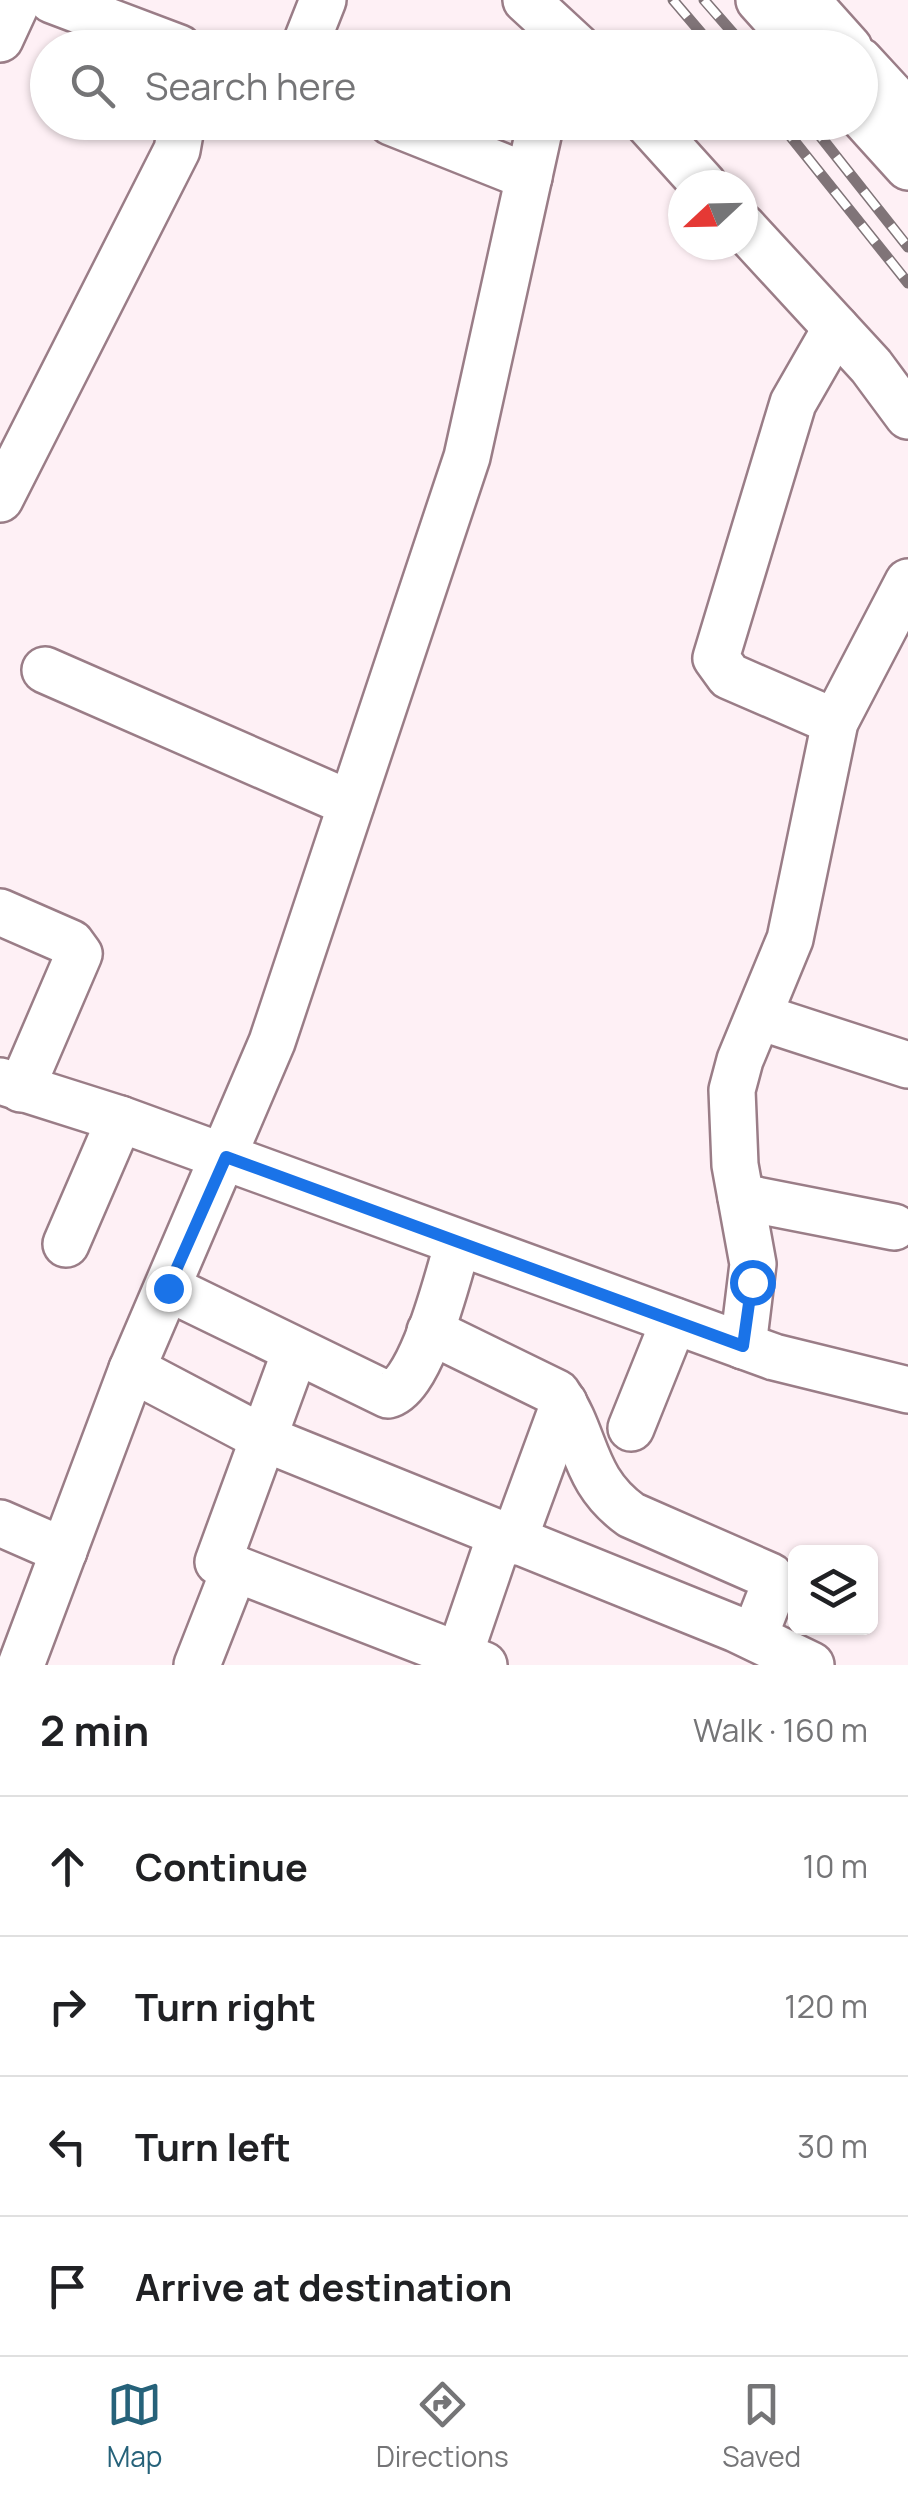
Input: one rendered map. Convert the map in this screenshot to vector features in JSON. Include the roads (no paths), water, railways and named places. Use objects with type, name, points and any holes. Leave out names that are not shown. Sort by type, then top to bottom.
[{"type":"street","points":[[0,39],[18,0]]},
{"type":"street","points":[[52,0],[131,30]]},
{"type":"street","points":[[311,30],[322,0]]},
{"type":"street","points":[[526,0],[566,30]]},
{"type":"street","points":[[760,0],[786,30]]},
{"type":"street","points":[[806,0],[833,30]]},
{"type":"street","points":[[878,80],[908,113]]},
{"type":"street","points":[[878,134],[908,168]]},
{"type":"street","points":[[0,500],[179,140]]},
{"type":"street","points":[[436,140],[529,177]]},
{"type":"street","points":[[21,1665],[132,1369],[272,1042],[467,458],[537,140]]},
{"type":"street","points":[[663,140],[690,170]]},
{"type":"street","points":[[758,243],[836,328],[908,416]]},
{"type":"street","points":[[835,722],[729,676],[716,658],[793,403],[836,328]]},
{"type":"street","points":[[743,1346],[752,1264],[730,1123],[732,1090],[740,1060],[790,939],[835,722],[908,582]]},
{"type":"street","points":[[45,670],[351,804]]},
{"type":"street","points":[[0,912],[72,943],[79,954],[10,1085],[120,1119],[743,1346],[908,1390]]},
{"type":"street","points":[[760,1017],[908,1065]]},
{"type":"street","points":[[66,1244],[120,1119]]},
{"type":"street","points":[[741,1197],[894,1227]]},
{"type":"street","points":[[168,1288],[388,1395],[407,1383],[430,1331],[458,1242]]},
{"type":"street","points":[[631,1428],[674,1321]]},
{"type":"street","points":[[430,1331],[540,1381],[564,1403],[592,1474],[613,1502],[630,1515],[770,1576],[772,1591],[762,1649]]},
{"type":"street","points":[[295,1352],[218,1562],[466,1662],[506,1539],[564,1403]]},
{"type":"street","points":[[132,1369],[264,1438],[762,1649],[810,1665]]},
{"type":"street","points":[[0,1522],[64,1551]]},
{"type":"street","points":[[196,1665],[236,1568]]},
{"type":"railway","points":[[673,0],[699,30]]},
{"type":"railway","points":[[704,0],[730,30]]},
{"type":"railway","points":[[793,140],[908,283]]},
{"type":"railway","points":[[823,140],[908,247]]}]
